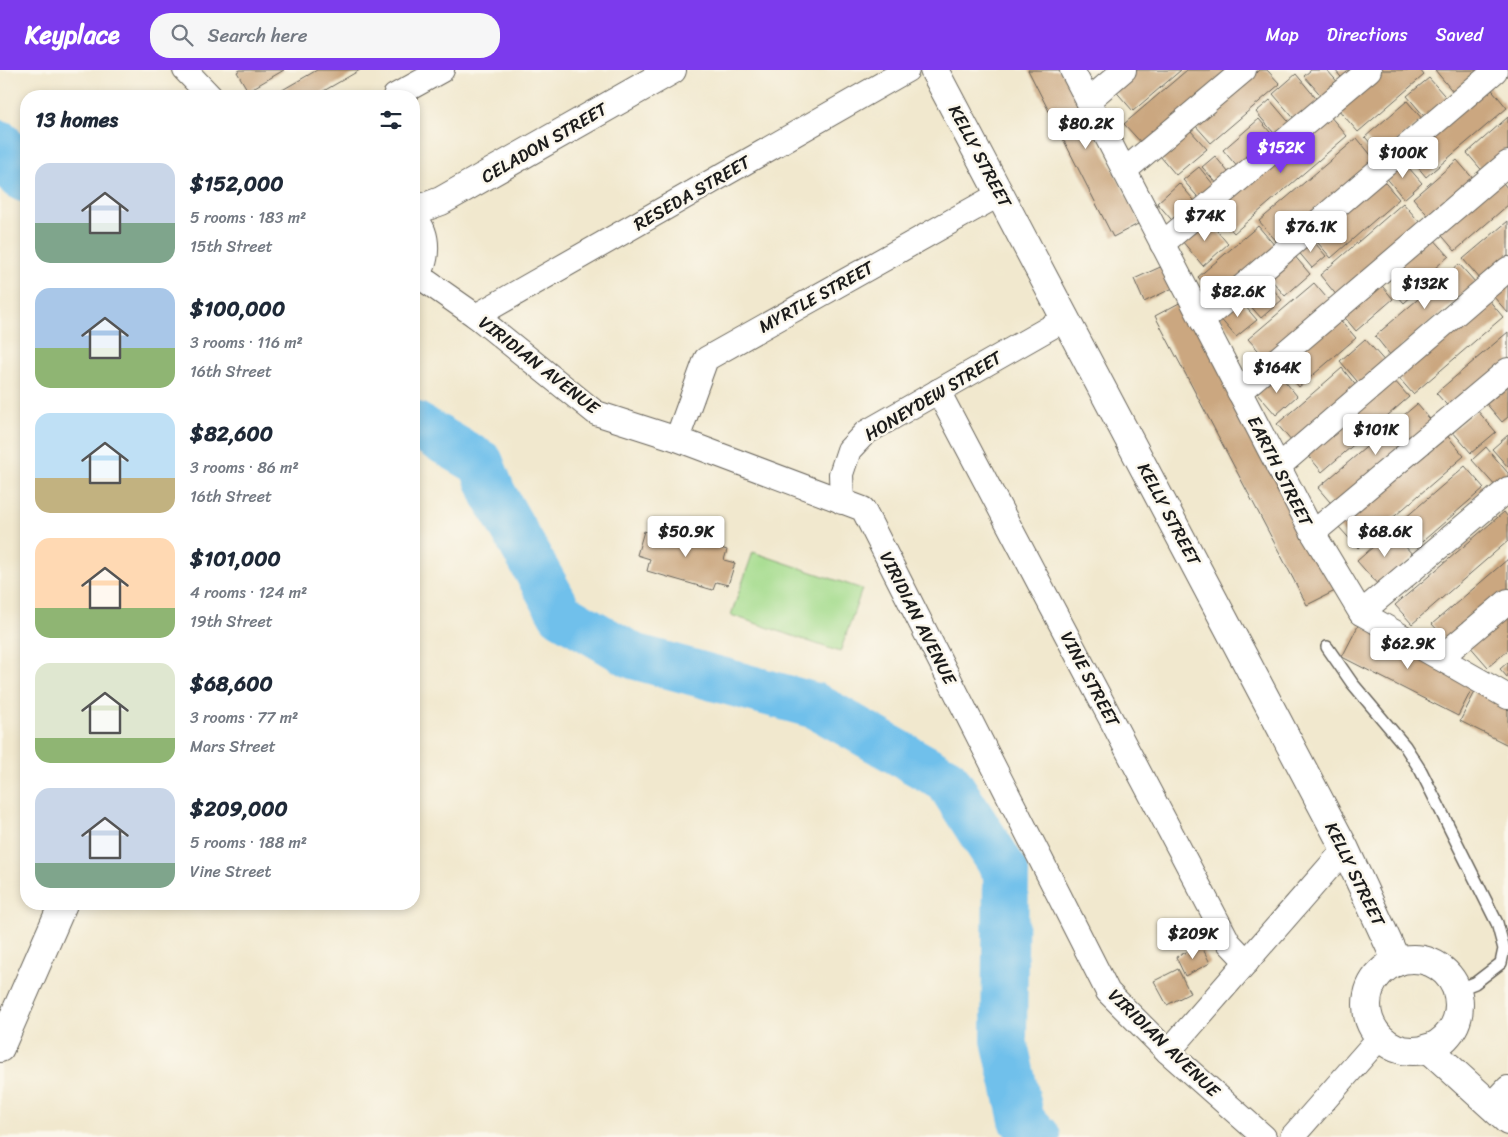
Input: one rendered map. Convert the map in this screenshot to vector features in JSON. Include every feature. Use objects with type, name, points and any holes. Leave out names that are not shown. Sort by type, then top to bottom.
[{"type":"street","points":[[185,70],[204,90]]},
{"type":"street","points":[[406,90],[442,70]]},
{"type":"street","name":"CELADON STREET","points":[[420,209],[441,201],[672,70]]},
{"type":"street","name":"RESEDA STREET","points":[[476,316],[908,70]]},
{"type":"street","name":"KELLY STREET","points":[[934,70],[1345,849],[1397,962]]},
{"type":"street","name":"EARTH STREET","points":[[1072,70],[1313,533],[1361,613],[1508,697]]},
{"type":"street","points":[[1088,101],[1124,70]]},
{"type":"street","points":[[1124,172],[1244,70]]},
{"type":"street","points":[[1162,244],[1369,70]]},
{"type":"street","points":[[1202,321],[1495,70],[1508,85]]},
{"type":"street","points":[[1239,392],[1508,163]]},
{"type":"street","name":"MYRTLE STREET","points":[[677,439],[706,359],[1000,194]]},
{"type":"street","points":[[420,230],[423,235],[424,249],[420,266]]},
{"type":"street","points":[[1278,467],[1508,269]]},
{"type":"street","name":"VIRIDIAN AVENUE","points":[[420,279],[476,316],[596,413],[677,439],[863,509],[1108,992],[1168,1052],[1264,1137]]},
{"type":"street","name":"HONEYDEW STREET","points":[[842,502],[841,474],[849,450],[865,433],[1066,319]]},
{"type":"street","points":[[1313,533],[1508,370]]},
{"type":"street","name":"VINE STREET","points":[[938,390],[1229,944],[1247,962]]},
{"type":"street","points":[[1361,613],[1508,489]]},
{"type":"street","points":[[1440,658],[1508,601]]},
{"type":"street","points":[[1168,1052],[1345,849]]},
{"type":"street","points":[[0,1048],[60,910]]},
{"type":"street","points":[[1412,959],[1426,961],[1440,967],[1450,977],[1457,990],[1460,1004],[1457,1019],[1450,1032],[1440,1042],[1428,1048],[1416,1051],[1402,1050],[1390,1045],[1371,1024],[1367,1010],[1368,995],[1374,981],[1384,969],[1397,962],[1412,959]]},
{"type":"street","points":[[1292,1137],[1380,1036]]},
{"type":"street","points":[[1428,1048],[1503,1104]]},
{"type":"lane","points":[[1326,648],[1404,746],[1420,771],[1497,923],[1504,949],[1501,963],[1475,983],[1457,990]]},
{"type":"green space","points":[[753,552],[862,589],[840,652],[731,615]]},
{"type":"building","points":[[240,70],[284,70],[250,90],[247,90],[237,72]]},
{"type":"building","points":[[317,70],[360,70],[325,90],[282,90]]},
{"type":"building","points":[[1028,70],[1062,70],[1140,223],[1113,237]]},
{"type":"building","points":[[1131,70],[1181,70],[1133,111],[1112,87]]},
{"type":"building","points":[[1187,70],[1237,70],[1146,148],[1124,124]]},
{"type":"building","points":[[1259,70],[1267,70],[1280,84],[1211,143],[1195,125]]},
{"type":"building","points":[[1311,70],[1327,70],[1341,86],[1325,100],[1304,76]]},
{"type":"building","points":[[1335,70],[1361,70],[1346,83]]},
{"type":"building","points":[[1381,70],[1420,70],[1424,75],[1358,132],[1337,108]]},
{"type":"building","points":[[1435,70],[1481,70],[1454,93]]},
{"type":"building","points":[[1296,74],[1319,102],[1297,122],[1273,94]]},
{"type":"building","points":[[1429,78],[1451,103],[1429,122],[1407,96]]},
{"type":"building","points":[[1489,86],[1507,108],[1426,177],[1408,155]]},
{"type":"building","points":[[1270,100],[1293,127],[1279,139],[1256,112]]},
{"type":"building","points":[[1407,101],[1423,120],[1381,155],[1365,137]]},
{"type":"building","points":[[1329,115],[1347,136],[1234,233],[1215,212]]},
{"type":"building","points":[[1508,117],[1508,154],[1485,174],[1467,153]]},
{"type":"building","points":[[1259,119],[1275,138],[1239,169],[1223,150]]},
{"type":"building","points":[[1190,130],[1207,149],[1176,175],[1160,156]]},
{"type":"building","points":[[1357,138],[1375,160],[1278,243],[1259,221]]},
{"type":"building","points":[[1215,156],[1233,178],[1221,188],[1202,167]]},
{"type":"building","points":[[1402,160],[1422,183],[1404,199],[1384,175]]},
{"type":"building","points":[[1457,160],[1476,182],[1431,219],[1413,198]]},
{"type":"building","points":[[1199,167],[1218,190],[1203,203],[1183,180]]},
{"type":"building","points":[[1380,177],[1399,199],[1331,258],[1312,236]]},
{"type":"building","points":[[1499,178],[1508,189],[1508,205],[1455,251],[1438,231]]},
{"type":"building","points":[[1179,183],[1200,207],[1177,226],[1157,203]]},
{"type":"building","points":[[1403,203],[1422,225],[1338,297],[1320,275]]},
{"type":"building","points":[[1207,219],[1228,244],[1203,266],[1182,241]]},
{"type":"building","points":[[1508,221],[1508,257],[1481,280],[1463,259]]},
{"type":"building","points":[[1258,226],[1276,247],[1216,298],[1198,277]]},
{"type":"building","points":[[1431,236],[1449,256],[1413,287],[1395,267]]},
{"type":"building","points":[[1311,238],[1326,256],[1312,268],[1297,250]]},
{"type":"building","points":[[1293,254],[1310,274],[1285,296],[1268,276]]},
{"type":"building","points":[[1167,264],[1177,286],[1144,302],[1134,279]]},
{"type":"building","points":[[1459,264],[1476,283],[1391,356],[1375,336]]},
{"type":"building","points":[[1263,277],[1282,300],[1261,318],[1241,295]]},
{"type":"building","points":[[1402,280],[1414,294],[1404,303],[1392,289]]},
{"type":"building","points":[[1378,281],[1393,299],[1356,331],[1341,313]]},
{"type":"building","points":[[1508,282],[1508,313],[1493,296]]},
{"type":"building","points":[[1314,283],[1332,304],[1267,360],[1248,339]]},
{"type":"building","points":[[1239,299],[1257,320],[1236,337],[1219,317]]},
{"type":"building","points":[[1488,299],[1503,317],[1413,394],[1398,377]]},
{"type":"building","points":[[1185,300],[1337,590],[1307,605],[1155,316]]},
{"type":"building","points":[[1338,317],[1356,338],[1299,387],[1281,365]]},
{"type":"building","points":[[1508,332],[1508,364],[1453,412],[1436,393]]},
{"type":"building","points":[[1365,339],[1388,365],[1362,387],[1340,361]]},
{"type":"building","points":[[1342,368],[1357,387],[1292,442],[1277,424]]},
{"type":"building","points":[[1279,374],[1297,396],[1276,415],[1257,393]]},
{"type":"building","points":[[1393,379],[1409,397],[1322,472],[1306,453]]},
{"type":"building","points":[[1508,382],[1508,417],[1502,422],[1484,401]]},
{"type":"building","points":[[1417,404],[1435,425],[1336,509],[1318,488]]},
{"type":"building","points":[[1477,410],[1496,432],[1471,453],[1452,431]]},
{"type":"building","points":[[1445,433],[1464,456],[1358,548],[1338,526]]},
{"type":"building","points":[[1508,435],[1508,467],[1492,449]]},
{"type":"building","points":[[1486,447],[1508,473],[1508,478],[1497,488],[1472,460]]},
{"type":"building","points":[[1465,466],[1484,488],[1416,547],[1397,525]]},
{"type":"building","points":[[1504,512],[1508,517],[1508,541],[1412,624],[1395,605]]},
{"type":"building","points":[[681,527],[711,536],[709,544],[727,550],[724,560],[735,563],[728,585],[716,582],[713,590],[647,571],[650,559],[637,555],[644,531],[659,536],[661,528],[679,533]]},
{"type":"building","points":[[1391,531],[1414,556],[1379,586],[1357,561]]},
{"type":"building","points":[[1508,559],[1508,592],[1449,643],[1432,624]]},
{"type":"building","points":[[1508,609],[1508,650],[1488,667],[1468,644]]},
{"type":"building","points":[[1359,624],[1475,683],[1458,716],[1342,657]]},
{"type":"building","points":[[1508,662],[1508,678],[1500,669]]},
{"type":"building","points":[[1476,690],[1508,706],[1508,745],[1460,721]]},
{"type":"building","points":[[1201,945],[1210,963],[1185,976],[1176,957]]},
{"type":"building","points":[[1178,969],[1190,993],[1167,1005],[1154,981]]},
{"type":"waterway","points":[[0,143],[20,177]]},
{"type":"waterway","points":[[420,427],[481,463],[493,493],[561,614],[633,656],[816,706],[947,780],[1006,872],[1004,1040],[1022,1120],[1038,1137]]}]
